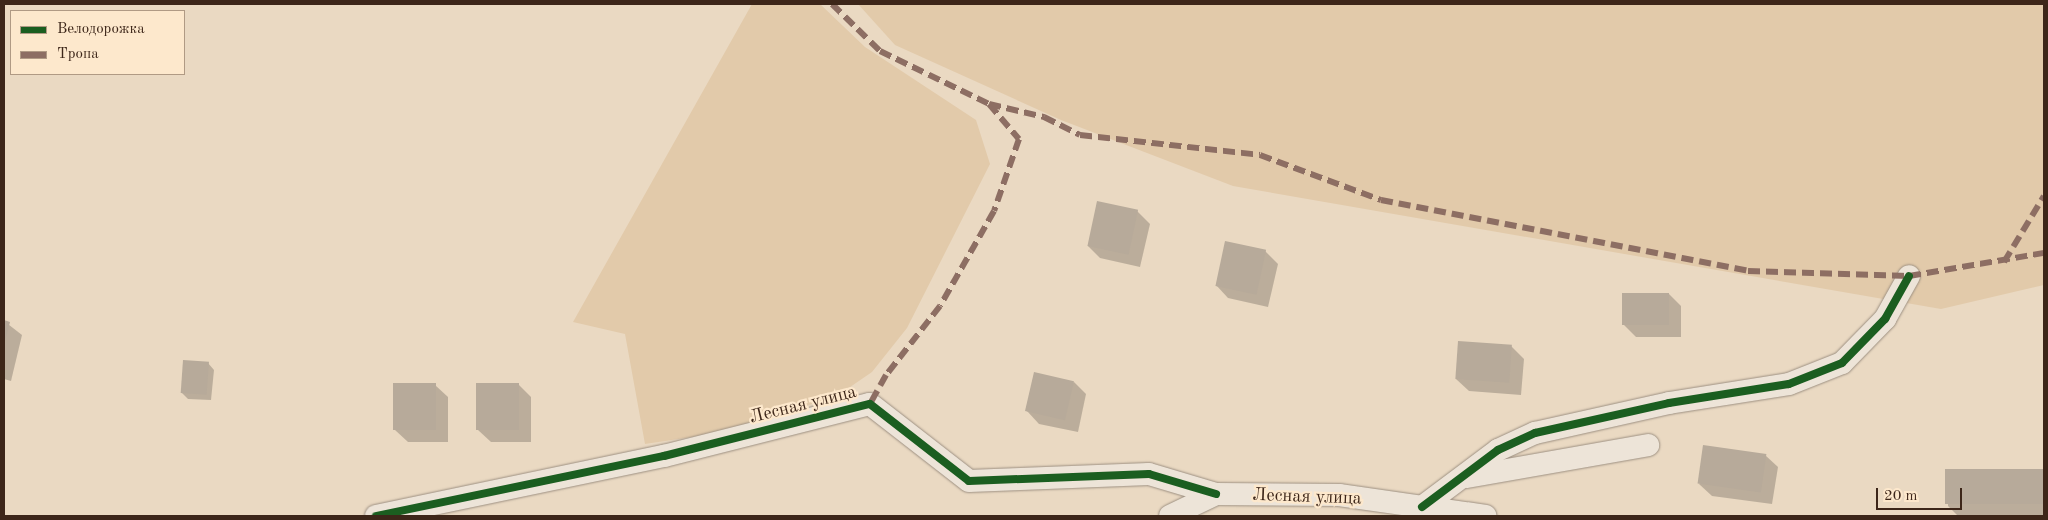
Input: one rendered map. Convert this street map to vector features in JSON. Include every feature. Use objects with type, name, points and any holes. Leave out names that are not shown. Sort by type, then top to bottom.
[{"type":"street","points":[[1422,507],[1466,477],[1498,450],[1535,433],[1669,403],[1789,384],[1842,363],[1885,318],[1909,276]]},
{"type":"street","name":"Лесная улица","points":[[376,516],[664,456],[870,404],[969,480],[1149,474],[1216,494],[1339,495],[1486,516]]},
{"type":"street","points":[[1466,477],[1648,445]]},
{"type":"street","name":"Лесная улица","points":[[1170,516],[1216,494]]},
{"type":"shaded area","points":[[752,4],[820,4],[865,47],[976,120],[990,164],[907,328],[872,372],[837,396],[725,432],[645,444],[625,334],[573,322]]},
{"type":"shaded area","points":[[858,4],[2044,4],[2044,285],[1941,309],[1233,186],[1061,120],[895,45]]},
{"type":"building","points":[[1097,201],[1138,210],[1129,255],[1087,246]]},
{"type":"building","points":[[1225,241],[1266,250],[1257,295],[1215,286]]},
{"type":"building","points":[[1622,293],[1669,293],[1669,325],[1622,325]]},
{"type":"building","points":[[4,320],[10,322],[4,345]]},
{"type":"building","points":[[1458,341],[1512,345],[1509,383],[1455,379]]},
{"type":"building","points":[[183,360],[209,362],[207,395],[181,393]]},
{"type":"building","points":[[1034,372],[1074,381],[1065,420],[1025,411]]},
{"type":"building","points":[[393,383],[436,383],[436,430],[393,430]]},
{"type":"building","points":[[476,383],[519,383],[519,430],[476,430]]},
{"type":"building","points":[[1703,445],[1766,454],[1761,493],[1698,484]]},
{"type":"building","points":[[1945,469],[2044,469],[2044,504],[1945,504]]},
{"type":"marked path","points":[[832,4],[880,51],[989,104],[1019,139],[994,211],[940,306],[886,375],[870,404]]},
{"type":"marked path","points":[[989,104],[1044,117],[1080,135],[1260,155],[1381,200],[1748,271],[1909,276],[2044,253]]},
{"type":"marked path","points":[[2004,262],[2044,196]]},
{"type":"cycle path","points":[[1422,507],[1498,450],[1535,433],[1669,403],[1789,384],[1842,363],[1885,319],[1909,276]]},
{"type":"cycle path","points":[[376,516],[664,456],[870,404],[969,481],[1149,474],[1216,494]]}]
